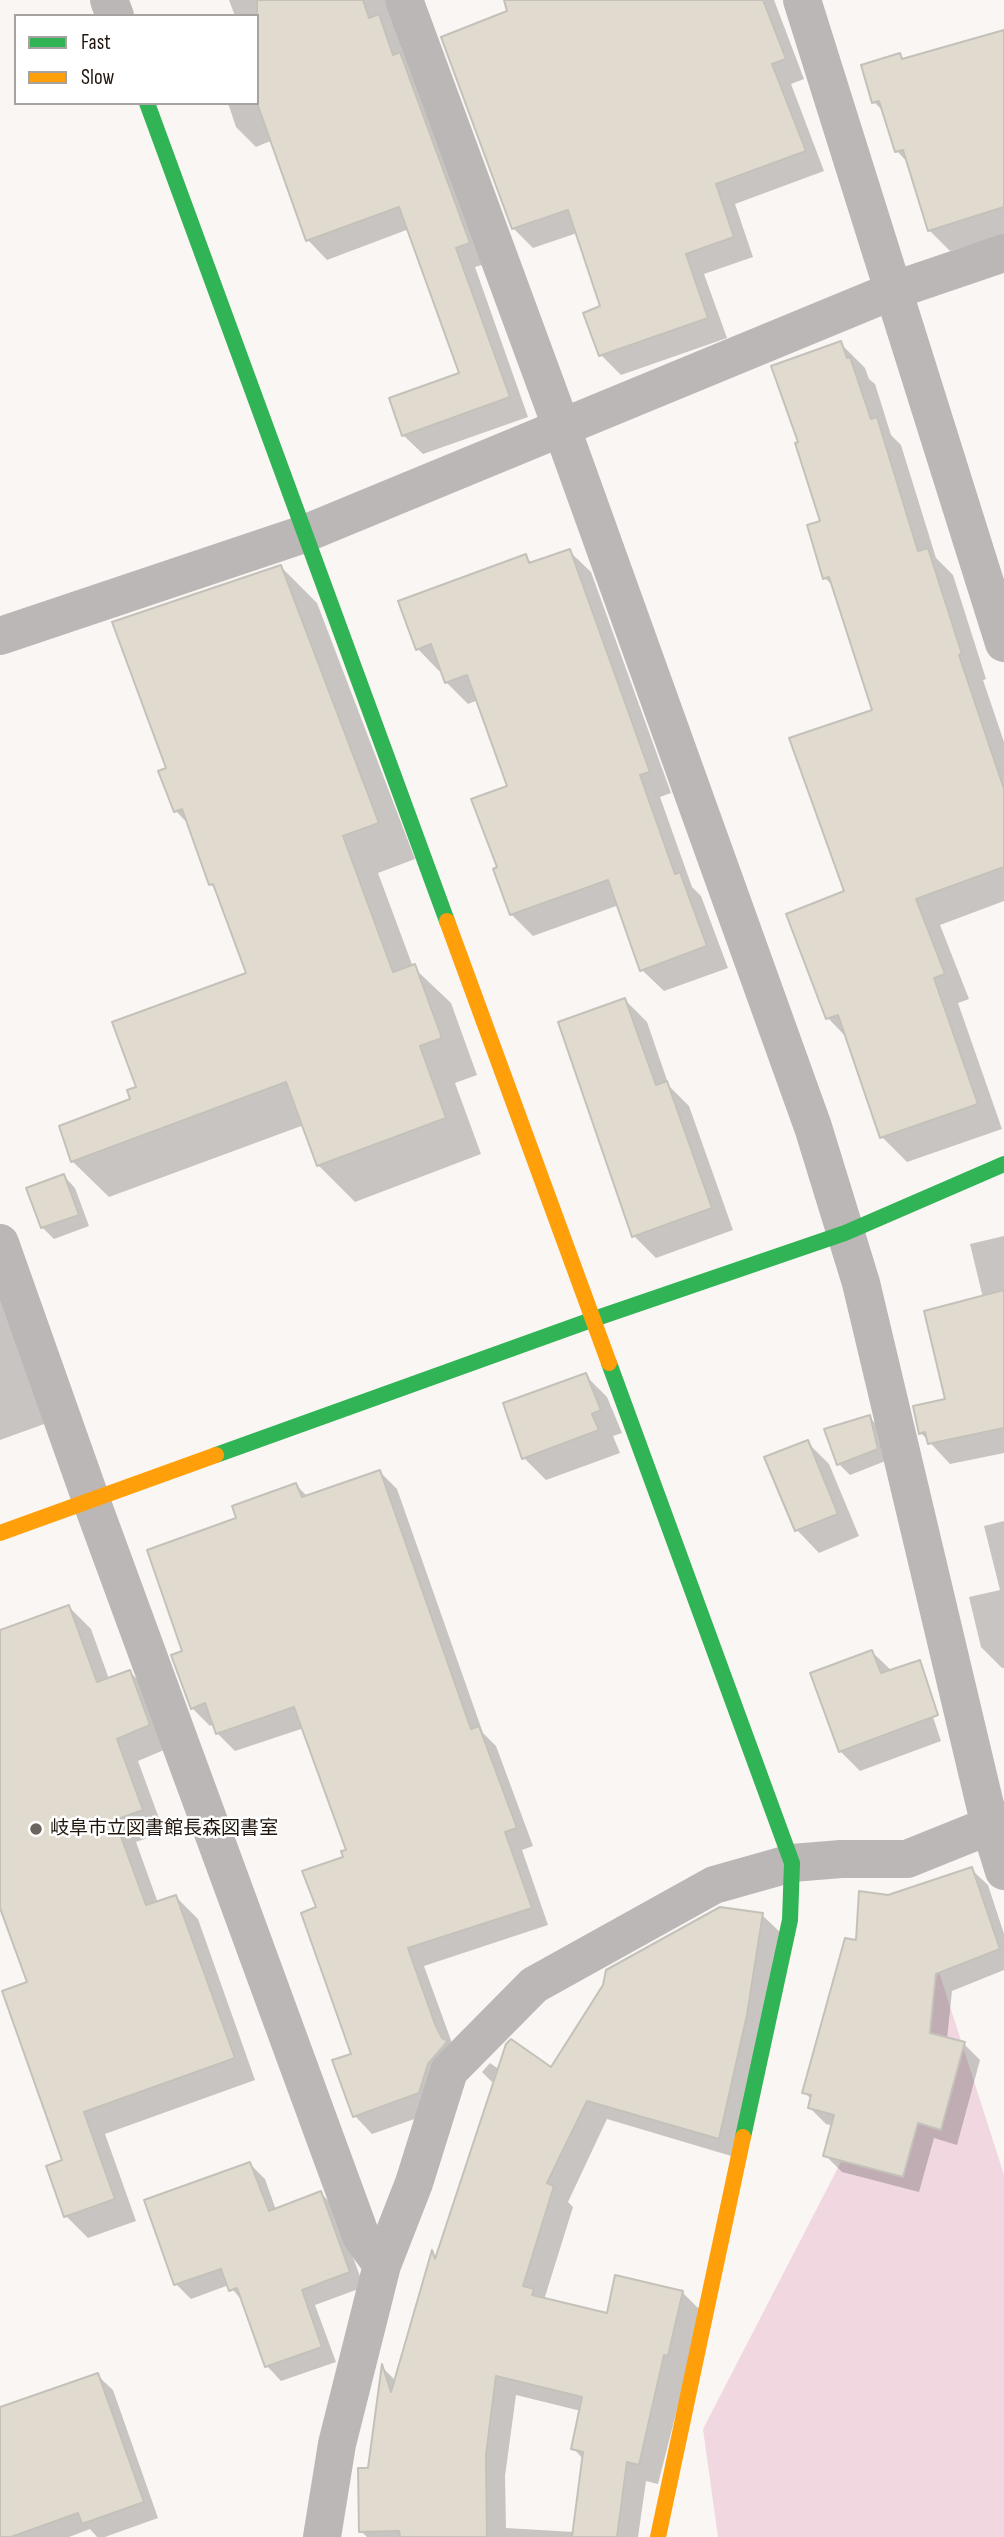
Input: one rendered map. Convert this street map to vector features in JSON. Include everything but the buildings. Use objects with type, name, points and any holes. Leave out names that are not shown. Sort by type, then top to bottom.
[{"type":"street","points":[[404,0],[561,426],[813,1127],[861,1283],[997,1823],[1004,1871]]},
{"type":"street","points":[[802,0],[1004,643]]},
{"type":"street","points":[[148,105],[792,1863],[790,1920],[658,2537]]},
{"type":"street","points":[[0,636],[304,534],[895,290],[1004,253]]},
{"type":"street","points":[[0,1533],[845,1233],[1004,1164]]},
{"type":"street","points":[[0,1243],[91,1500],[361,2236],[382,2265]]},
{"type":"street","points":[[321,2537],[337,2444],[382,2265],[414,2183],[449,2071],[534,1985],[714,1885],[792,1863],[841,1859],[907,1859],[997,1823]]},
{"type":"shaded area","points":[[939,1972],[1004,2175],[1004,2537],[718,2537],[703,2429]]},
{"type":"traffic: fast","points":[[148,105],[447,921]]},
{"type":"traffic: fast","points":[[216,1455],[594,1319],[845,1233],[1004,1164]]},
{"type":"traffic: fast","points":[[609,1363],[792,1863],[790,1920],[743,2137]]},
{"type":"traffic: slow","points":[[447,921],[609,1363]]},
{"type":"traffic: slow","points":[[0,1533],[216,1455]]},
{"type":"traffic: slow","points":[[658,2537],[743,2137]]},
{"type":"place","name":"岐阜市立図書館長森図書室","points":[[36,1829]]}]
